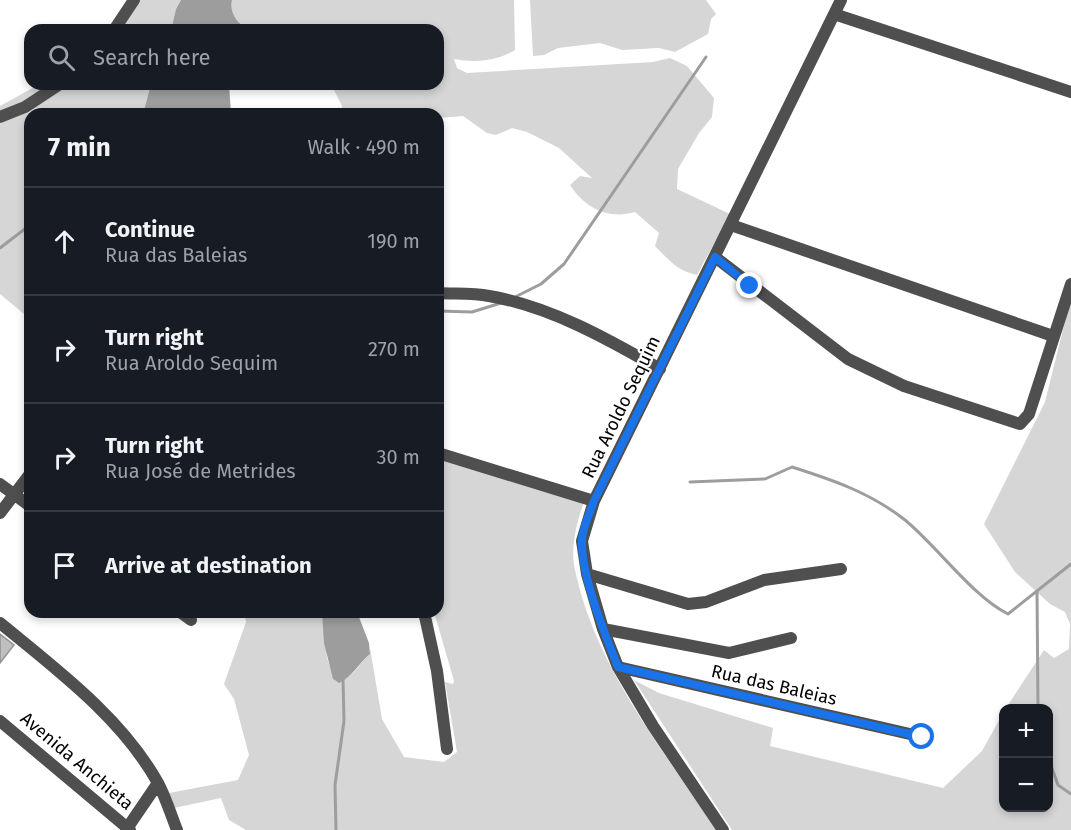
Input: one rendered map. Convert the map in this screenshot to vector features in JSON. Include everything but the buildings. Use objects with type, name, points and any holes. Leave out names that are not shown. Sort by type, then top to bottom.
[{"type":"street","points":[[118,24],[134,0]]},
{"type":"street","name":"Rua Aroldo Sequim","points":[[723,830],[653,726],[618,667],[603,629],[587,574],[582,541],[594,501],[841,0]]},
{"type":"street","points":[[834,14],[1071,92]]},
{"type":"street","points":[[0,117],[25,107],[51,90]]},
{"type":"street","points":[[731,225],[1053,336]]},
{"type":"street","points":[[715,257],[848,359],[904,386],[1010,423],[1020,424],[1029,414],[1071,285]]},
{"type":"street","points":[[444,293],[489,296],[533,309],[577,326],[660,369]]},
{"type":"street","points":[[444,455],[594,501]]},
{"type":"street","points":[[0,513],[24,482]]},
{"type":"street","points":[[0,484],[24,502]]},
{"type":"street","points":[[587,574],[688,604],[705,602],[764,580],[841,569]]},
{"type":"street","points":[[425,618],[437,672],[447,749]]},
{"type":"street","points":[[0,623],[64,675],[111,721],[158,783],[177,830]]},
{"type":"street","points":[[603,629],[729,654],[791,638]]},
{"type":"street","name":"Rua das Baleias","points":[[618,667],[922,737]]},
{"type":"street","name":"Avenida Anchieta","points":[[0,721],[128,829]]},
{"type":"street","points":[[128,829],[158,783]]},
{"type":"shaded area","points":[[135,0],[181,0],[172,24],[115,24]]},
{"type":"shaded area","points":[[181,0],[232,0],[231,5],[235,18],[241,24],[172,24]]},
{"type":"shaded area","points":[[232,0],[514,0],[515,50],[501,57],[486,60],[454,59],[457,68],[467,73],[653,62],[670,58],[687,66],[714,98],[712,117],[699,133],[678,169],[677,189],[730,214],[697,275],[684,271],[655,246],[659,233],[635,212],[607,213],[590,206],[583,200],[570,185],[580,176],[592,178],[559,148],[527,132],[512,128],[496,135],[487,133],[463,116],[444,118],[444,108],[342,108],[334,90],[444,90],[444,24],[241,24],[235,18],[231,5]]},
{"type":"shaded area","points":[[530,0],[706,0],[716,14],[711,19],[708,34],[675,52],[659,48],[622,50],[600,43],[558,48],[544,55],[533,56]]},
{"type":"shaded area","points":[[29,90],[149,90],[145,108],[24,108],[24,314],[0,294],[0,106]]},
{"type":"shaded area","points":[[149,90],[229,90],[231,108],[145,108]]},
{"type":"shaded area","points":[[1071,297],[1071,830],[732,830],[634,680],[659,693],[773,728],[770,746],[943,788],[982,751],[999,720],[999,812],[1053,812],[1053,704],[1009,704],[1044,650],[1054,658],[1069,649],[1070,624],[1065,612],[1050,604],[1015,572],[984,524],[1045,402]]},
{"type":"shaded area","points":[[444,453],[584,502],[575,533],[573,557],[583,601],[597,637],[632,704],[716,830],[246,830],[229,820],[221,798],[174,808],[169,793],[238,780],[249,755],[234,699],[224,684],[246,622],[245,618],[323,618],[327,658],[335,681],[341,681],[350,676],[370,654],[370,648],[382,719],[404,757],[444,762],[457,752],[445,682],[453,684],[436,618],[444,618]]},
{"type":"shaded area","points":[[322,618],[359,618],[369,643],[370,654],[339,683],[333,679],[324,643]]},
{"type":"waterway","points":[[515,297],[541,284],[564,264],[706,57]]},
{"type":"waterway","points":[[0,248],[24,230]]},
{"type":"waterway","points":[[444,311],[472,312],[501,303]]},
{"type":"waterway","points":[[690,482],[765,479],[792,467],[851,488],[879,502],[905,520],[981,596],[1008,614],[1071,564]]},
{"type":"waterway","points":[[1037,592],[1038,704]]},
{"type":"waterway","points":[[336,830],[335,785],[344,721],[343,679]]},
{"type":"waterway","points":[[1048,758],[1058,785],[1071,794]]},
{"type":"route","points":[[750,286],[715,257],[594,501],[582,541],[587,574],[603,629],[618,667],[922,737]]}]
